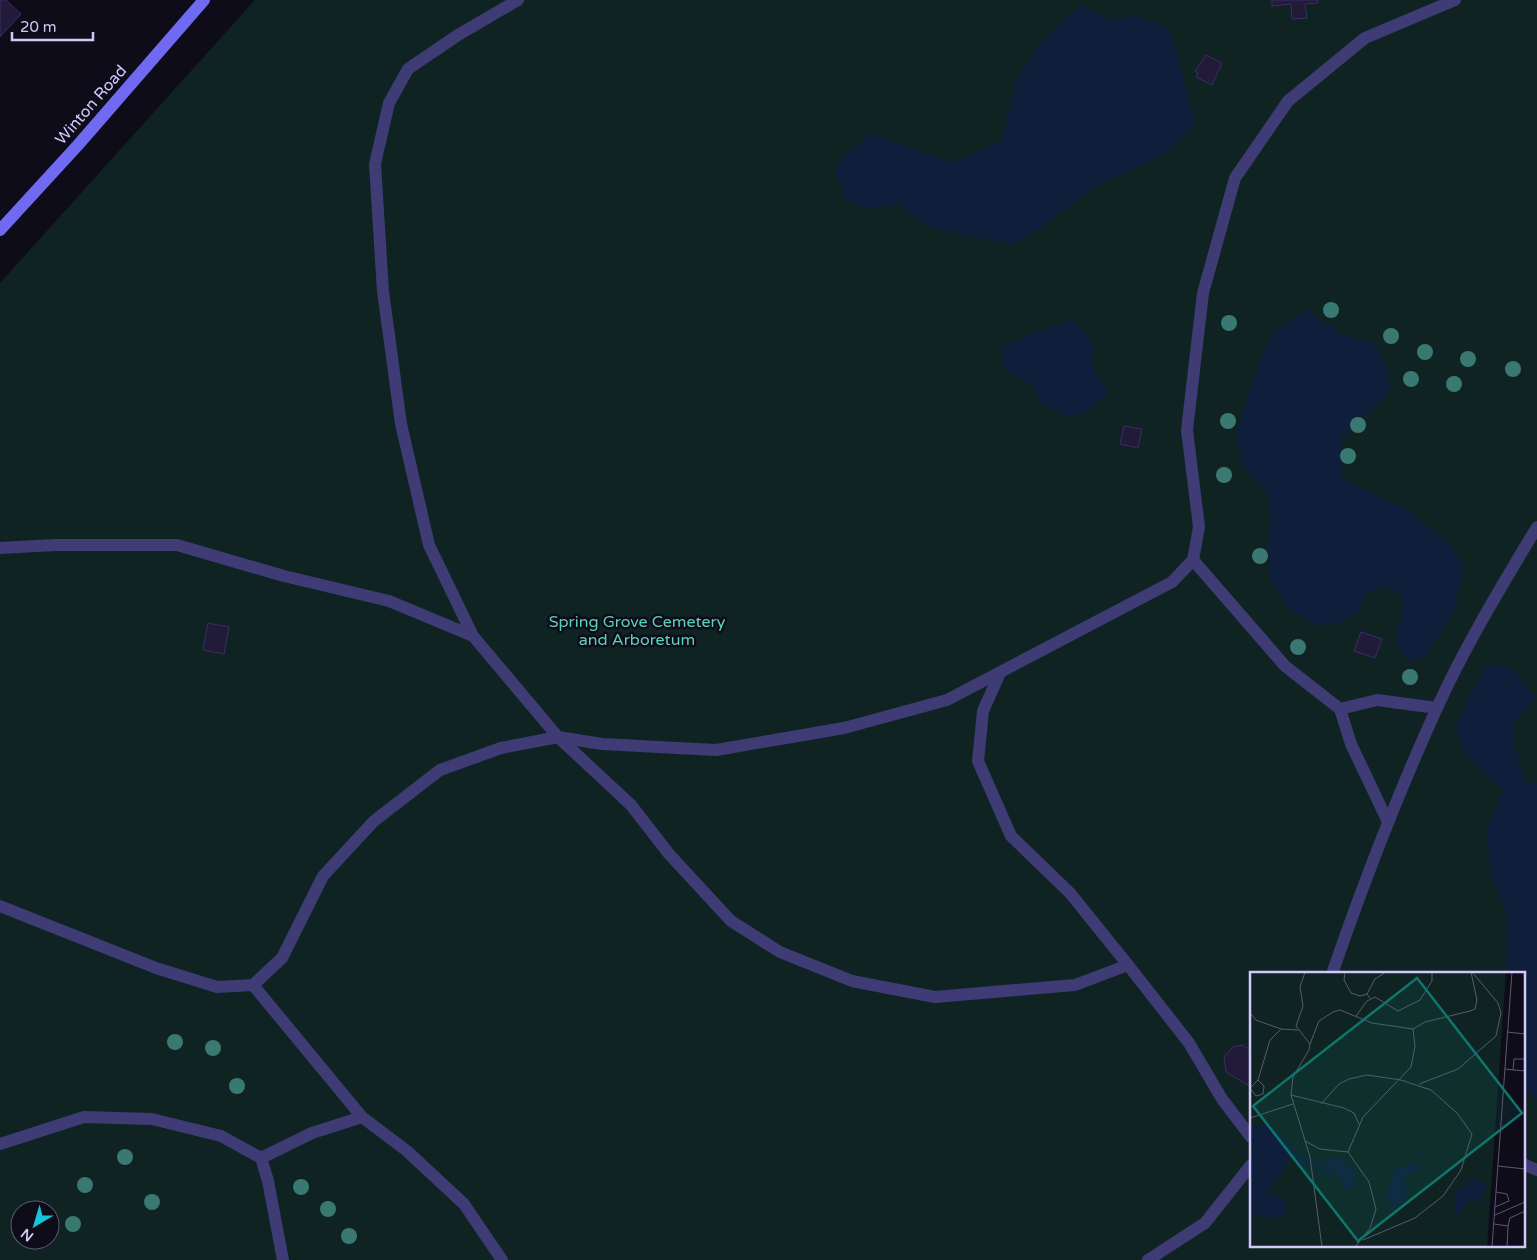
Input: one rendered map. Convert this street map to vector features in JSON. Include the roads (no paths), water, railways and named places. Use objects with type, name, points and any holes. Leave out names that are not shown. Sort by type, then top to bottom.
[{"type":"main road","name":"Winton Road","points":[[0,230],[78,145],[204,0]]},
{"type":"street","points":[[518,0],[458,34],[408,69],[389,103],[375,164],[383,292],[401,424],[429,545],[473,636],[558,737],[631,805],[669,854],[731,921],[780,952],[852,981],[935,997],[1075,985],[1128,965]]},
{"type":"street","points":[[0,906],[156,968],[217,987],[253,985],[282,958],[323,876],[374,821],[440,770],[501,748],[558,737],[602,744],[716,750],[844,728],[947,700],[1172,582],[1193,560],[1199,527],[1187,430],[1203,293],[1235,178],[1288,101],[1357,44],[1365,38],[1405,19],[1455,0]]},
{"type":"street","points":[[1333,972],[1388,822],[1437,708],[1488,608],[1537,527]]},
{"type":"street","points":[[0,548],[55,545],[177,545],[284,576],[389,601],[473,636]]},
{"type":"street","points":[[1193,560],[1285,666],[1340,709],[1351,744],[1388,822]]},
{"type":"street","points":[[1000,673],[983,711],[978,761],[1011,836],[1070,893],[1128,965],[1189,1043],[1222,1100],[1250,1136]]},
{"type":"street","points":[[1340,709],[1377,700],[1437,708]]},
{"type":"street","points":[[253,985],[362,1117],[407,1151],[464,1204],[502,1260]]},
{"type":"street","points":[[0,1144],[84,1117],[152,1119],[221,1136],[261,1158],[268,1181],[282,1260]]},
{"type":"street","points":[[261,1158],[312,1134],[362,1117]]},
{"type":"street","points":[[1524,1164],[1537,1170]]},
{"type":"street","points":[[1148,1260],[1205,1224],[1250,1167]]},
{"type":"water","points":[[1081,5],[1111,21],[1134,16],[1170,28],[1195,124],[1162,156],[1097,185],[1033,233],[1013,244],[949,232],[925,225],[899,204],[865,208],[847,202],[835,169],[847,153],[871,133],[954,163],[1002,140],[1016,79],[1047,35]]},
{"type":"water","points":[[1306,309],[1343,335],[1376,344],[1389,374],[1389,393],[1341,440],[1342,478],[1406,509],[1450,544],[1464,567],[1453,612],[1425,657],[1412,662],[1400,653],[1396,638],[1403,605],[1399,591],[1384,587],[1368,592],[1356,614],[1338,623],[1315,625],[1289,608],[1270,578],[1267,549],[1271,514],[1266,492],[1242,464],[1236,433],[1259,361],[1273,334]]},
{"type":"water","points":[[1076,320],[1094,346],[1092,367],[1108,391],[1088,412],[1065,417],[1039,401],[1033,385],[1005,371],[1000,348],[1041,330]]},
{"type":"water","points":[[1487,664],[1513,669],[1536,698],[1514,724],[1513,739],[1525,781],[1537,784],[1537,1101],[1528,1093],[1524,1081],[1524,1069],[1529,1058],[1524,1056],[1524,972],[1506,972],[1508,916],[1492,877],[1487,830],[1503,790],[1464,752],[1456,723]]},
{"type":"park label","name":"Spring Grove Cemetery and Arboretum","points":[[637,631]]}]
